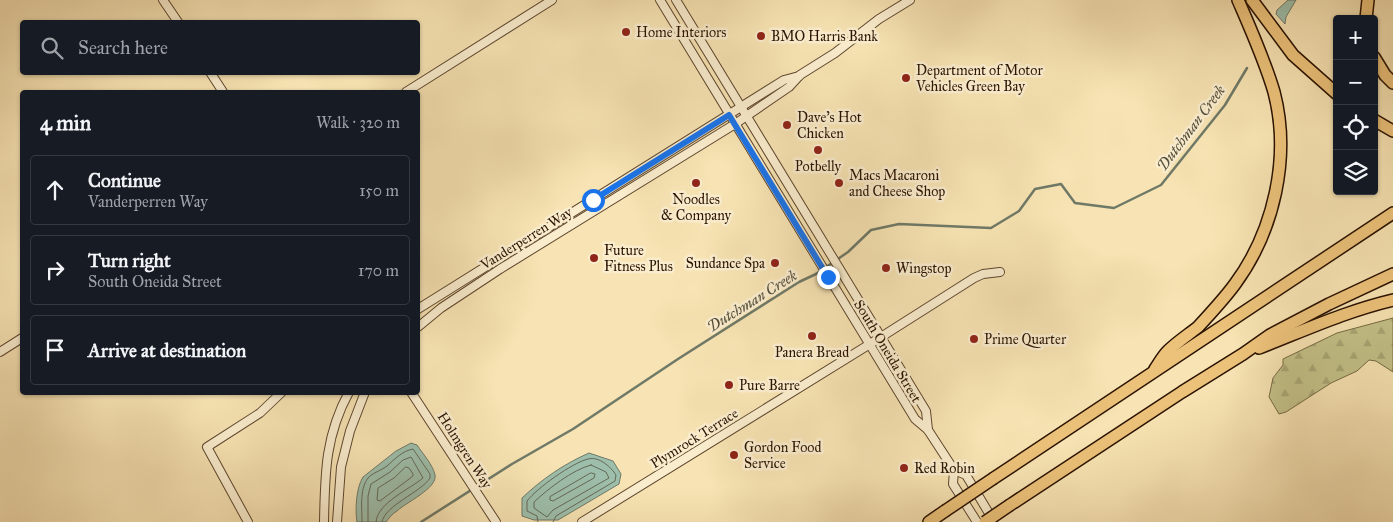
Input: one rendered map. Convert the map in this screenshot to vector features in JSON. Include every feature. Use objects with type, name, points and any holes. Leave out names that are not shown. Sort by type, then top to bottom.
[{"type":"highway","points":[[1151,375],[1168,352],[1212,312],[1235,284],[1257,246],[1266,226],[1274,199],[1280,166],[1278,111],[1274,92],[1262,58],[1238,0]]},
{"type":"highway","points":[[1252,0],[1293,55],[1333,90]]},
{"type":"highway","points":[[1366,15],[1368,0]]},
{"type":"highway","points":[[1376,60],[1385,75],[1393,83]]},
{"type":"highway","points":[[1378,122],[1393,131]]},
{"type":"highway","points":[[928,522],[1393,212]]},
{"type":"highway","points":[[985,522],[1270,335],[1329,304],[1393,274]]},
{"type":"highway","points":[[1243,354],[1315,324],[1393,300]]},
{"type":"street","points":[[164,0],[177,20]]},
{"type":"street","points":[[409,90],[552,0]]},
{"type":"street","name":"South Oneida Street","points":[[660,0],[914,419],[928,430],[954,470],[966,475],[994,522]]},
{"type":"street","name":"South Oneida Street","points":[[676,0],[926,411],[928,430]]},
{"type":"street","name":"Vanderperren Way","points":[[420,325],[441,308],[500,269],[735,124],[789,87],[800,75],[879,19],[910,0]]},
{"type":"street","points":[[212,75],[222,90]]},
{"type":"street","name":"Vanderperren Way","points":[[420,308],[784,80],[800,75]]},
{"type":"street","name":"Plymrock Terrace","points":[[582,522],[974,278],[983,274],[1000,272]]},
{"type":"street","points":[[0,352],[20,339]]},
{"type":"street","points":[[248,522],[207,447],[260,413],[279,395]]},
{"type":"street","points":[[324,522],[326,466],[330,441],[339,411],[347,395]]},
{"type":"street","points":[[337,522],[341,467],[350,431],[364,395]]},
{"type":"street","name":"Holmgren Way","points":[[414,395],[496,522]]},
{"type":"street","name":"South Oneida Street","points":[[954,470],[953,484],[977,522]]},
{"type":"green space","points":[[1393,318],[1393,372],[1376,361],[1369,360],[1357,371],[1331,383],[1286,412],[1279,414],[1269,397],[1273,378],[1283,365],[1283,359],[1337,333]]},
{"type":"water","points":[[1288,0],[1296,0],[1286,17],[1285,24],[1276,14],[1277,10]]},
{"type":"water","points":[[411,443],[417,445],[428,460],[435,475],[435,480],[426,490],[394,513],[386,522],[357,522],[357,499],[363,477],[396,451]]},
{"type":"water","points":[[589,453],[613,461],[621,474],[619,484],[558,520],[534,520],[522,516],[522,498],[554,472]]},
{"type":"waterway","name":"Dutchman Creek","points":[[421,522],[512,464],[573,429],[799,282],[816,274],[848,252],[871,230],[899,224],[991,228],[1019,211],[1035,189],[1061,184],[1075,203],[1114,208],[1161,185],[1225,105],[1247,68]]},
{"type":"place","name":"Home Interiors","points":[[626,32]]},
{"type":"place","name":"BMO Harris Bank","points":[[761,36]]},
{"type":"place","name":"Department of Motor Vehicles Green Bay","points":[[906,78]]},
{"type":"place","name":"Dave's Hot Chicken","points":[[787,125]]},
{"type":"place","name":"Potbelly","points":[[818,150]]},
{"type":"place","name":"Noodles & Company","points":[[696,183]]},
{"type":"place","name":"Macs Macaroni and Cheese Shop","points":[[839,183]]},
{"type":"place","name":"Future Fitness Plus","points":[[594,258]]},
{"type":"place","name":"Sundance Spa","points":[[775,263]]},
{"type":"place","name":"Wingstop","points":[[886,268]]},
{"type":"place","name":"Panera Bread","points":[[812,336]]},
{"type":"place","name":"Prime Quarter","points":[[974,339]]},
{"type":"place","name":"Pure Barre","points":[[729,385]]},
{"type":"place","name":"Gordon Food Service","points":[[734,455]]},
{"type":"place","name":"Red Robin","points":[[904,468]]},
{"type":"route","points":[[593,200],[729,115],[828,277]]}]
